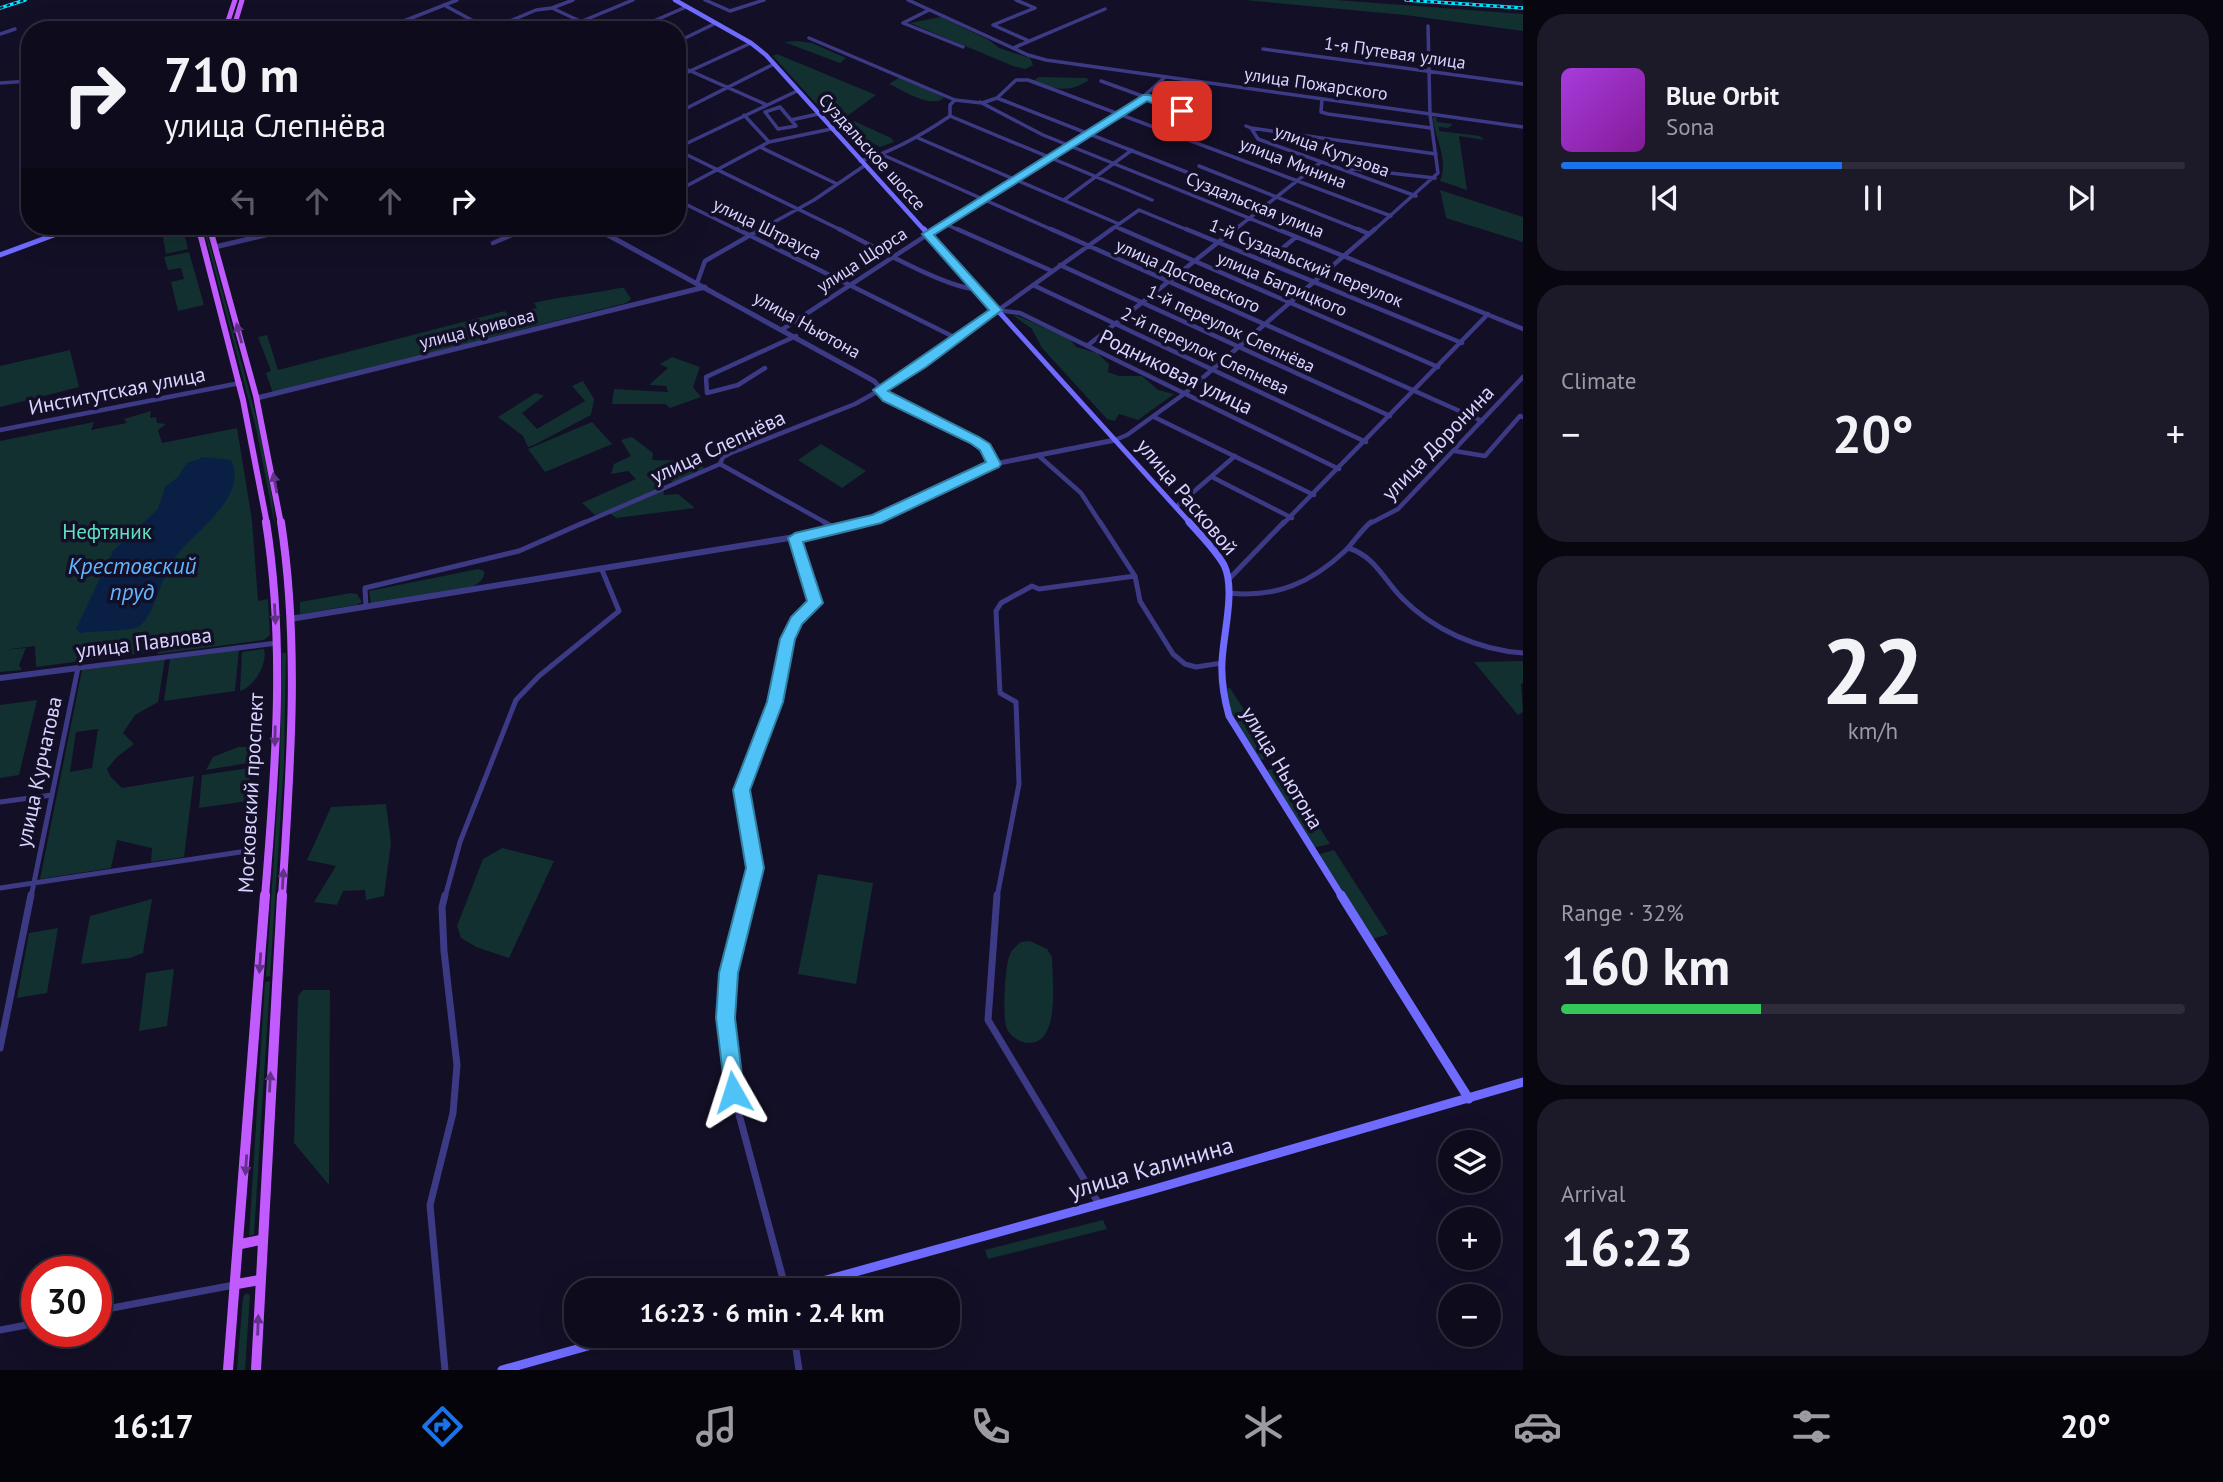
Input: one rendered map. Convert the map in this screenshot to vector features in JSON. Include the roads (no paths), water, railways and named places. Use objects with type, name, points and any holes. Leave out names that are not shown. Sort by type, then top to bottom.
[{"type":"main road","points":[[228,21],[235,0]]},
{"type":"main road","points":[[236,21],[242,0]]},
{"type":"main road","name":"Суздальское шоссе","points":[[675,0],[751,43],[774,64],[1115,440]]},
{"type":"main road","points":[[0,255],[54,235]]},
{"type":"main road","name":"Московский проспект","points":[[200,235],[257,458],[268,532],[277,643],[274,765],[241,1244],[228,1370]]},
{"type":"main road","name":"Московский проспект","points":[[212,235],[268,447],[282,529],[291,641],[290,762],[260,1240],[256,1370]]},
{"type":"main road","name":"улица Расковой","points":[[1115,440],[1213,549],[1224,565],[1229,579],[1229,593],[1222,663]]},
{"type":"main road","points":[[268,532],[282,529]]},
{"type":"main road","name":"улица Ньютона","points":[[1222,663],[1222,695],[1229,716],[1469,1099]]},
{"type":"main road","name":"улица Калинина","points":[[832,1278],[1100,1205],[1523,1082]]},
{"type":"main road","points":[[241,1244],[260,1240]]},
{"type":"main road","points":[[237,1284],[259,1280]]},
{"type":"main road","points":[[502,1370],[581,1348]]},
{"type":"street","points":[[403,21],[457,0]]},
{"type":"street","points":[[511,21],[536,10],[552,8],[573,0]]},
{"type":"street","points":[[582,21],[633,0]]},
{"type":"street","points":[[705,0],[730,11],[741,10],[764,0]]},
{"type":"street","name":"улица Пожарского","points":[[908,0],[1013,48],[1046,60],[1523,127]]},
{"type":"street","points":[[1016,0],[1035,8],[993,25],[1029,41]]},
{"type":"street","points":[[443,5],[473,21]]},
{"type":"street","points":[[654,21],[686,7]]},
{"type":"street","points":[[552,8],[578,21]]},
{"type":"street","points":[[1013,48],[1105,9]]},
{"type":"street","points":[[929,10],[903,23],[963,47]]},
{"type":"street","points":[[686,38],[716,23]]},
{"type":"street","points":[[290,619],[838,530],[900,509],[994,464],[1115,440],[1127,435],[1214,369],[1435,178],[1438,173],[1430,114],[1428,26]]},
{"type":"street","points":[[0,34],[15,29]]},
{"type":"street","points":[[809,38],[955,100],[980,102],[997,98],[1189,173]]},
{"type":"street","points":[[686,73],[751,43]]},
{"type":"street","name":"1-я Путевая улица","points":[[1264,49],[1523,84]]},
{"type":"street","points":[[686,108],[774,64]]},
{"type":"street","points":[[686,69],[764,105],[767,110],[765,112],[778,129]]},
{"type":"street","name":"улица Щорса","points":[[783,329],[893,256],[1120,115],[1146,97],[1165,77]]},
{"type":"street","name":"улица Минина","points":[[997,98],[1010,83],[1028,80],[1391,216]]},
{"type":"street","points":[[1101,81],[1200,117]]},
{"type":"street","points":[[0,83],[21,82]]},
{"type":"street","points":[[686,144],[797,91]]},
{"type":"street","points":[[1322,99],[1321,112],[1328,114],[1431,128]]},
{"type":"street","points":[[950,116],[950,105],[955,100]]},
{"type":"street","name":"Суздальская улица","points":[[980,102],[1043,135],[1523,328]]},
{"type":"street","points":[[763,136],[796,125],[780,107],[767,110]]},
{"type":"street","points":[[791,120],[818,114]]},
{"type":"street","points":[[744,115],[769,142]]},
{"type":"street","points":[[697,283],[705,261],[796,210],[862,164],[918,138],[950,116]]},
{"type":"street","points":[[950,116],[1152,200]]},
{"type":"street","name":"улица Кутузова","points":[[1246,126],[1251,128],[1258,139],[1416,196]]},
{"type":"street","points":[[1251,128],[1436,154]]},
{"type":"street","points":[[686,185],[769,142],[831,129]]},
{"type":"street","name":"улица Багрицкого","points":[[918,138],[1017,179],[1194,262],[1438,367]]},
{"type":"street","points":[[760,147],[835,183]]},
{"type":"street","points":[[1064,200],[1132,150]]},
{"type":"street","points":[[686,154],[893,256],[969,289],[977,289]]},
{"type":"street","name":"улица Достоевского","points":[[883,155],[981,201],[1482,421]]},
{"type":"street","points":[[1087,346],[1321,162]]},
{"type":"street","points":[[1199,166],[1369,234]]},
{"type":"street","points":[[1332,166],[1435,178]]},
{"type":"street","name":"улица Штрауса","points":[[686,204],[956,338]]},
{"type":"street","name":"улица Слепнёва","points":[[366,607],[365,588],[519,551],[720,464],[723,457],[855,404],[956,338],[1139,209]]},
{"type":"street","name":"1-й Суздальский переулок","points":[[1139,209],[1462,343]]},
{"type":"street","points":[[945,224],[1052,271]]},
{"type":"street","points":[[215,247],[267,235]]},
{"type":"street","points":[[493,243],[512,235]]},
{"type":"street","name":"улица Ньютона","points":[[609,235],[874,380],[887,398],[975,440],[985,447],[994,464]]},
{"type":"street","points":[[1266,262],[1296,237]]},
{"type":"street","name":"1-й переулок Слепнёва","points":[[1060,265],[1390,416]]},
{"type":"street","name":"2-й переулок Слепнева","points":[[1032,285],[1366,442]]},
{"type":"street","name":"улица Кривова","points":[[257,398],[705,287]]},
{"type":"street","name":"Родниковая улица","points":[[996,310],[1020,313],[1339,469]]},
{"type":"street","points":[[1229,579],[1292,518],[1488,314]]},
{"type":"street","points":[[765,368],[738,385],[707,393],[706,377],[796,336]]},
{"type":"street","name":"улица Доронина","points":[[1229,593],[1251,596],[1294,588],[1315,575],[1348,548],[1370,523],[1387,518],[1398,509],[1523,377]]},
{"type":"street","name":"Институтская улица","points":[[0,430],[240,383]]},
{"type":"street","points":[[1154,416],[1314,495]]},
{"type":"street","points":[[1455,451],[1485,456],[1520,416],[1523,417]]},
{"type":"street","points":[[1039,456],[1081,493],[1135,576],[1140,601],[1173,654],[1196,667],[1222,663]]},
{"type":"street","points":[[1176,507],[1235,456]]},
{"type":"street","points":[[720,464],[838,530]]},
{"type":"street","points":[[1212,477],[1292,518]]},
{"type":"street","points":[[785,1278],[733,1092],[726,1018],[729,973],[755,868],[741,790],[775,702],[788,639],[796,621],[815,603],[795,538]]},
{"type":"street","points":[[1348,548],[1360,550],[1403,599],[1443,628],[1486,648],[1503,653],[1523,653]]},
{"type":"street","points":[[445,1370],[430,1205],[453,1112],[457,1065],[444,951],[442,906],[460,842],[516,700],[539,676],[619,611],[602,570]]},
{"type":"street","points":[[1100,1205],[988,1020],[998,880],[1020,784],[1016,702],[1000,693],[996,611],[1001,603],[1032,586],[1038,589],[1135,576]]},
{"type":"street","name":"улица Павлова","points":[[0,678],[291,641]]},
{"type":"street","name":"улица Курчатова","points":[[0,1048],[78,668]]},
{"type":"street","points":[[0,802],[52,795]]},
{"type":"street","points":[[0,888],[247,851]]},
{"type":"street","points":[[112,1308],[237,1284]]},
{"type":"street","points":[[0,1330],[21,1326]]},
{"type":"street","points":[[796,1348],[799,1370]]},
{"type":"water","name":"Крестовский пруд","points":[[204,457],[231,460],[235,474],[232,488],[216,514],[172,561],[148,616],[134,628],[80,633],[76,629],[113,551],[158,509],[165,487],[177,478],[187,463]]},
{"type":"railway","points":[[0,8],[25,0]]},
{"type":"railway","points":[[1406,0],[1523,8]]},
{"type":"park label","name":"Нефтяник","points":[[107,532]]}]
